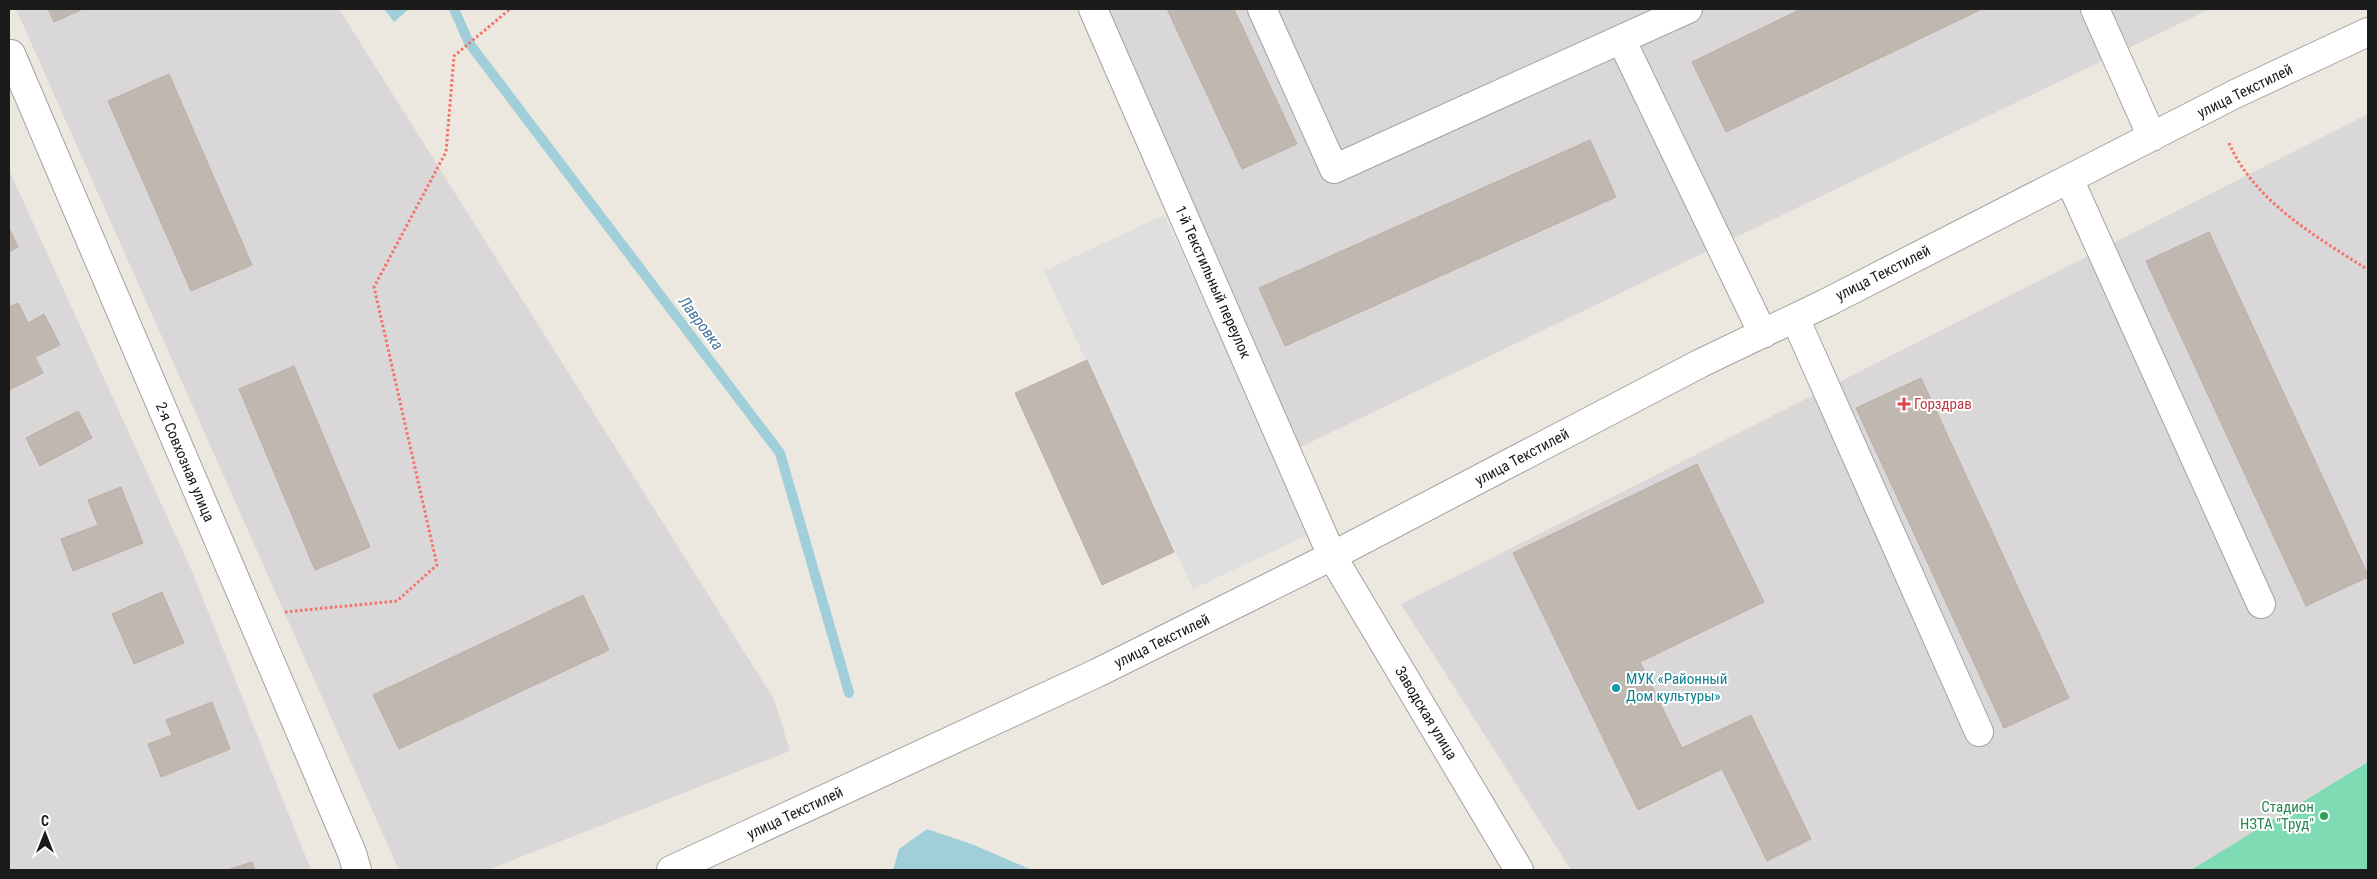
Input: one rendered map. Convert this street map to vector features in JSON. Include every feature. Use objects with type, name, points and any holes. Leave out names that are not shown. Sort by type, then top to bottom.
[{"type":"street","name":"1-й Текстильный переулок","points":[[1093,9],[1332,556]]},
{"type":"street","points":[[1262,9],[1334,169],[1688,9]]},
{"type":"street","points":[[2094,9],[2152,137]]},
{"type":"street","name":"улица Текстилей","points":[[672,870],[1097,673],[1332,556],[1701,363],[1795,318],[2235,94],[2368,32]]},
{"type":"street","points":[[1621,39],[1763,334]]},
{"type":"street","name":"2-я Совхозная улица","points":[[11,54],[352,853],[357,870]]},
{"type":"street","points":[[2069,179],[2260,604]]},
{"type":"street","points":[[1795,318],[1978,732]]},
{"type":"street","name":"Заводская улица","points":[[1332,556],[1519,870]]},
{"type":"path","points":[[250,615],[397,601],[438,565],[374,287],[446,152],[454,56],[510,9]]},
{"type":"path","points":[[2229,143],[2238,164],[2292,221],[2368,268]]},
{"type":"shaded area","points":[[16,9],[339,9],[774,699],[790,751],[488,870],[399,870]]},
{"type":"shaded area","points":[[1099,9],[2210,9],[1284,455]]},
{"type":"shaded area","points":[[2368,114],[2368,870],[1571,870],[1401,604]]},
{"type":"shaded area","points":[[9,170],[191,569],[311,870],[9,870]]},
{"type":"shaded area","points":[[1164,215],[1312,533],[1193,589],[1044,271]]},
{"type":"green space","name":"Стадион НЗТА \"Труд\"","points":[[2368,762],[2368,870],[2191,870]]},
{"type":"water","points":[[384,9],[409,9],[394,22]]},
{"type":"water","points":[[927,829],[974,845],[1032,870],[893,870],[899,849]]},
{"type":"building","points":[[48,9],[83,9],[54,22]]},
{"type":"building","points":[[1167,9],[1234,9],[1297,144],[1242,169]]},
{"type":"building","points":[[1801,9],[1982,9],[1726,132],[1692,62]]},
{"type":"building","points":[[169,74],[252,265],[191,291],[108,101]]},
{"type":"building","points":[[1590,140],[1616,197],[1285,346],[1259,288]]},
{"type":"building","points":[[9,228],[18,247],[9,252]]},
{"type":"building","points":[[2209,232],[2368,575],[2368,577],[2306,606],[2146,261]]},
{"type":"building","points":[[18,303],[28,323],[44,314],[60,345],[35,357],[43,373],[9,390],[9,307]]},
{"type":"building","points":[[1087,360],[1174,552],[1102,585],[1015,393]]},
{"type":"building","points":[[294,366],[370,547],[315,570],[239,389]]},
{"type":"building","points":[[1921,378],[2069,698],[2004,728],[1856,408]]},
{"type":"building","points":[[78,411],[92,438],[40,466],[26,438]]},
{"type":"building","name":"МУК «Районный Дом культуры»","points":[[1697,464],[1764,602],[1640,662],[1682,748],[1751,715],[1811,839],[1767,861],[1722,769],[1638,810],[1513,553]]},
{"type":"building","points":[[121,487],[143,543],[73,571],[61,539],[98,525],[88,500]]},
{"type":"building","points":[[162,592],[184,643],[134,664],[112,614]]},
{"type":"building","points":[[583,595],[609,650],[399,749],[373,695]]},
{"type":"building","points":[[212,702],[230,749],[161,777],[148,744],[172,735],[166,720]]},
{"type":"building","points":[[252,862],[255,870],[227,870]]},
{"type":"waterway","name":"Лавровка","points":[[454,9],[469,43],[780,453],[849,693]]},
{"type":"place","name":"Горздрав","points":[[1904,404]]},
{"type":"place","name":"МУК «Районный Дом культуры»","points":[[1616,688]]},
{"type":"place","name":"Стадион НЗТА \"Труд\"","points":[[2324,816]]}]
